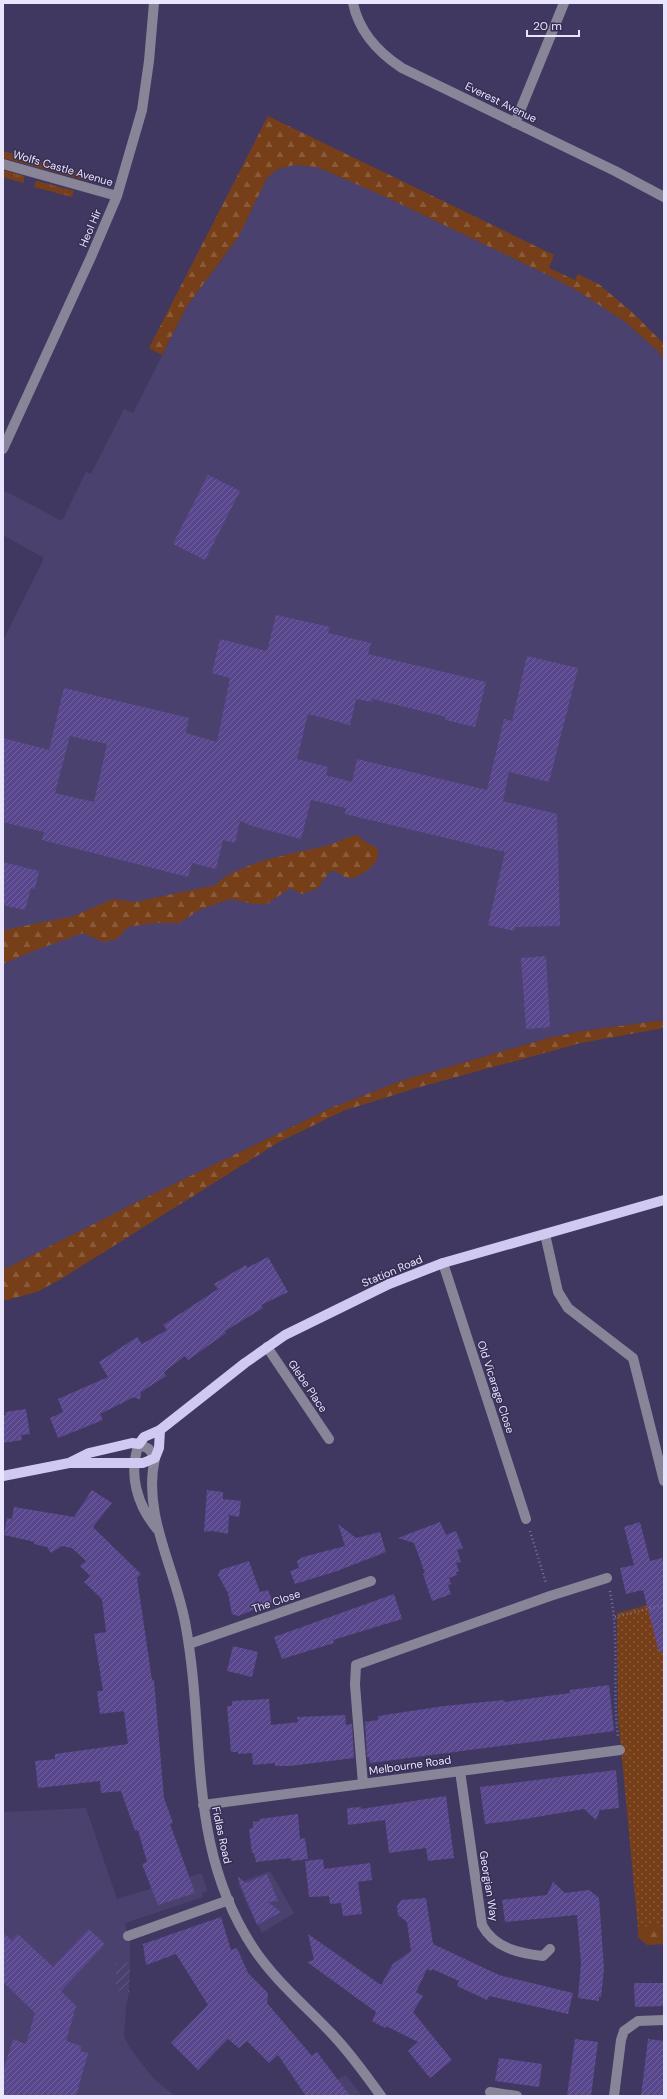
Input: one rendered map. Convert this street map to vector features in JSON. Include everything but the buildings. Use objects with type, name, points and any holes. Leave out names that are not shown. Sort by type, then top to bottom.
[{"type":"main road","name":"Station Road","points":[[160,1430],[267,1347],[285,1335],[389,1284],[442,1263],[664,1200]]},
{"type":"main road","points":[[69,1463],[89,1453],[132,1443],[139,1444],[144,1437],[160,1430]]},
{"type":"main road","name":"Fidlas Road","points":[[155,1458],[159,1448],[160,1430]]},
{"type":"main road","points":[[3,1476],[69,1463],[134,1463],[155,1458]]},
{"type":"street","name":"Heol Hir","points":[[3,449],[117,196],[142,110],[149,61],[154,3]]},
{"type":"street","name":"Everest Avenue","points":[[353,3],[358,19],[368,36],[378,51],[389,60],[402,68],[634,180],[664,197]]},
{"type":"street","points":[[516,123],[564,3]]},
{"type":"street","name":"Wolfs Castle Avenue","points":[[3,164],[117,196]]},
{"type":"street","points":[[545,1234],[558,1292],[568,1308],[632,1358],[664,1480]]},
{"type":"street","name":"Old Vicarage Close","points":[[442,1263],[526,1519]]},
{"type":"street","name":"Glebe Place","points":[[267,1347],[330,1439]]},
{"type":"street","points":[[139,1444],[149,1449],[155,1458]]},
{"type":"street","name":"Fidlas Road","points":[[139,1444],[134,1463],[136,1489],[149,1519],[157,1529]]},
{"type":"street","name":"Fidlas Road","points":[[155,1458],[152,1482],[157,1529],[176,1581],[189,1644],[203,1805],[214,1863],[229,1900],[246,1935],[268,1968],[335,2036],[381,2096]]},
{"type":"street","points":[[362,1784],[355,1685],[356,1665],[550,1596],[607,1578]]},
{"type":"street","name":"The Close","points":[[189,1644],[371,1581]]},
{"type":"street","name":"Melbourne Road","points":[[203,1805],[620,1750]]},
{"type":"street","name":"Georgian Way","points":[[460,1771],[482,1926],[487,1935],[508,1949],[542,1956],[550,1949]]},
{"type":"street","points":[[128,1936],[229,1900]]},
{"type":"street","points":[[614,2096],[621,2040],[624,2030],[638,2021],[664,2020]]},
{"type":"street","points":[[490,2092],[516,2096]]},
{"type":"path","points":[[526,1519],[550,1596]]},
{"type":"path","points":[[607,1578],[615,1617],[615,1714],[620,1750]]},
{"type":"path","points":[[615,1617],[664,1605]]},
{"type":"shaded area","points":[[294,165],[317,167],[388,198],[581,292],[628,324],[659,352],[664,360],[664,1020],[583,1031],[548,1038],[401,1081],[333,1107],[149,1196],[3,1270],[3,641],[44,558],[3,535],[3,490],[62,521],[86,472],[91,474],[124,409],[133,413],[187,306],[239,236],[267,178],[278,169]]},
{"type":"shaded area","points":[[86,1808],[117,1899],[202,1873],[207,1891],[202,1893],[203,1897],[125,1923],[130,1944],[130,1963],[116,1963],[116,1991],[129,1992],[124,2036],[130,2048],[153,2078],[175,2096],[3,2096],[3,1812]]},
{"type":"shaded area","points":[[270,1871],[294,1913],[262,1933],[248,1907],[238,1883]]},
{"type":"shaded area","points":[[116,1963],[130,1963],[129,1992],[116,1991]]},
{"type":"shaded area","points":[[346,2075],[362,2096],[312,2096],[338,2079]]},
{"type":"green space","points":[[268,116],[554,255],[549,268],[575,280],[578,274],[600,285],[634,314],[664,344],[664,360],[659,352],[628,324],[581,293],[554,278],[388,198],[317,167],[294,165],[278,169],[267,178],[239,236],[187,306],[162,355],[149,348]]},
{"type":"green space","points":[[3,151],[97,177],[96,181],[84,180],[3,158]]},
{"type":"green space","points":[[3,170],[24,176],[24,183],[3,177]]},
{"type":"green space","points":[[38,181],[74,191],[72,197],[34,187],[35,182]]},
{"type":"green space","points":[[358,835],[362,840],[378,849],[378,854],[377,859],[372,866],[364,873],[355,877],[347,878],[337,872],[330,871],[318,888],[302,894],[290,888],[267,904],[253,904],[230,899],[201,909],[179,923],[154,923],[128,927],[117,939],[103,942],[83,933],[33,951],[3,964],[3,931],[74,916],[113,899],[135,902],[216,885],[236,871],[251,865],[283,855],[325,846]]},
{"type":"green space","points":[[664,1020],[664,1028],[581,1043],[416,1088],[343,1111],[279,1142],[61,1279],[37,1292],[3,1301],[3,1270],[149,1196],[333,1107],[401,1081],[548,1038],[583,1031]]},
{"type":"green space","points":[[664,1601],[664,1923],[638,1928],[618,1716],[617,1613]]},
{"type":"green space","points":[[664,1923],[664,1944],[647,1945],[638,1937],[638,1928]]}]
